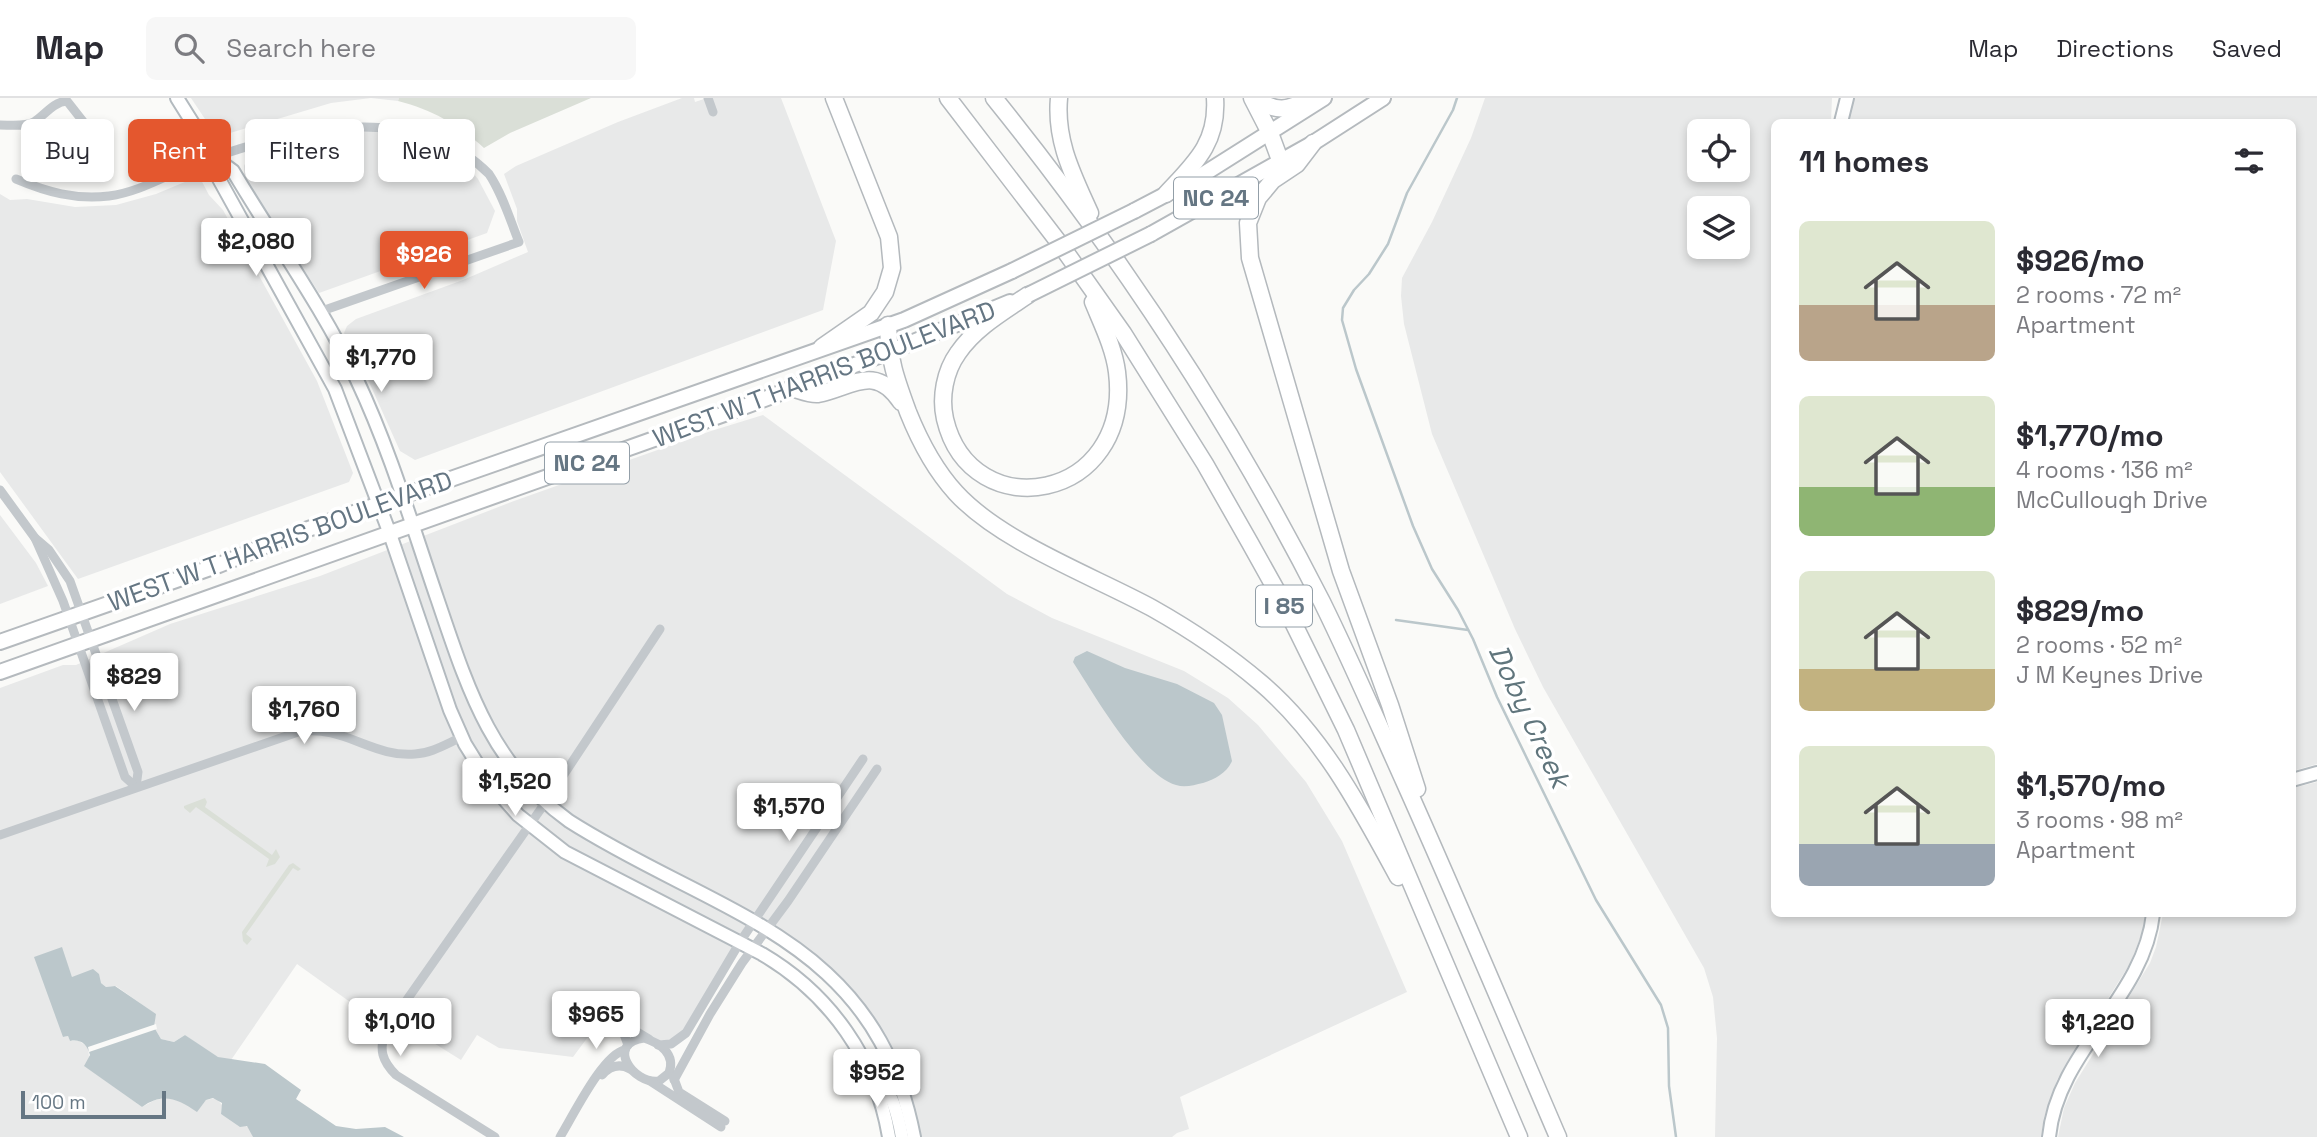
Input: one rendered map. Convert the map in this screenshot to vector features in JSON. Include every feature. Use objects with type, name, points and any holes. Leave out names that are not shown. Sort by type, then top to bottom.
[{"type":"highway","points":[[822,347],[871,313],[885,292],[892,268],[889,237],[834,98]]},
{"type":"highway","name":"I 85","points":[[948,98],[1060,244],[1123,333],[1212,475],[1284,604],[1346,730],[1519,1137]]},
{"type":"highway","name":"I 85","points":[[994,98],[1102,238],[1205,396],[1274,513],[1354,670],[1559,1137]]},
{"type":"highway","points":[[1059,98],[1061,145],[1102,238]]},
{"type":"highway","points":[[1166,194],[1195,164],[1206,147],[1214,126],[1215,98]]},
{"type":"highway","points":[[1253,98],[1269,108],[1292,108],[1310,98]]},
{"type":"highway","points":[[1253,98],[1280,160]]},
{"type":"highway","points":[[1313,143],[1297,164],[1273,180],[1258,198],[1248,223],[1250,258],[1341,571],[1390,705],[1442,868]]},
{"type":"highway","points":[[1028,295],[967,341],[950,368],[943,398],[951,436],[966,460],[984,475],[995,480],[1031,488],[1057,484],[1083,470],[1103,448],[1114,422],[1117,372],[1112,350],[1084,280]]},
{"type":"highway","points":[[888,325],[888,352],[909,416],[930,460],[958,495],[977,512],[1023,542],[1194,633],[1254,677],[1311,736],[1351,793],[1441,956]]},
{"type":"highway","points":[[791,388],[816,394],[853,381],[876,380],[893,390],[909,416]]},
{"type":"main road","name":"WEST W T HARRIS BOULEVARD","points":[[0,642],[402,496],[888,325],[1012,271],[1134,211],[1209,171],[1324,98]]},
{"type":"main road","name":"WEST W T HARRIS BOULEVARD","points":[[0,672],[413,526],[791,388],[1028,295],[1151,234],[1313,143],[1383,98]]},
{"type":"street","points":[[177,98],[191,119]]},
{"type":"street","points":[[708,98],[713,112]]},
{"type":"street","points":[[1838,98],[1842,117]]},
{"type":"street","points":[[1842,117],[1847,98]]},
{"type":"street","points":[[38,119],[60,101],[68,99],[82,119]]},
{"type":"street","points":[[0,125],[21,125]]},
{"type":"street","points":[[319,312],[519,242],[497,188],[475,158]]},
{"type":"street","points":[[231,169],[357,379],[413,526],[474,702],[502,754],[545,803],[584,831],[754,922],[816,962],[845,990],[882,1041],[905,1095],[914,1137]]},
{"type":"street","points":[[16,179],[57,194],[92,197],[110,196],[156,182]]},
{"type":"street","points":[[221,182],[335,389],[390,534],[450,710],[461,737],[488,781],[508,805],[565,852],[778,963],[816,994],[848,1032],[869,1070],[880,1098],[889,1137]]},
{"type":"street","points":[[0,490],[35,538],[76,615],[93,639],[138,772],[136,787]]},
{"type":"street","points":[[35,538],[45,545],[66,574],[76,615],[78,645],[125,777],[136,787]]},
{"type":"street","points":[[495,1137],[396,1075],[387,1066],[381,1043],[391,1021],[545,803],[660,629]]},
{"type":"street","points":[[0,835],[303,731],[334,732],[392,753],[407,754],[431,751],[461,737]]},
{"type":"street","points":[[674,1080],[746,946],[754,922],[863,759]]},
{"type":"street","points":[[596,1080],[606,1062],[639,1038],[671,1044],[686,1033],[746,946],[768,930],[877,769]]},
{"type":"street","points":[[2296,779],[2317,773]]},
{"type":"street","points":[[2049,1137],[2061,1090],[2137,966],[2149,938],[2152,917]]},
{"type":"street","points":[[602,1012],[612,1018],[621,1029],[627,1048],[626,1062],[632,1070]]},
{"type":"street","points":[[560,1137],[596,1080],[610,1067],[621,1065],[723,1124],[676,1088],[669,1054],[618,1018],[612,1018]]},
{"type":"street","points":[[648,1080],[654,1082],[665,1078],[672,1066]]},
{"type":"street","points":[[869,1070],[887,1089],[902,1137]]},
{"type":"shaded area","points":[[191,98],[371,98],[331,103],[277,119],[245,119],[245,129],[231,133],[231,119],[205,119]]},
{"type":"shaded area","points":[[371,98],[399,98],[398,101]]},
{"type":"shaded area","points":[[399,98],[591,98],[510,133],[484,148],[475,141],[475,119],[444,119],[398,101]]},
{"type":"shaded area","points":[[682,98],[694,98],[695,102],[707,98],[781,98],[836,241],[823,310],[415,460],[400,451],[344,333],[347,326],[356,319],[463,280],[528,252],[517,221],[517,209],[504,174],[516,166],[618,122]]},
{"type":"shaded area","points":[[1485,98],[1832,98],[1831,119],[1771,119],[1771,917],[2145,917],[2142,933],[2131,962],[2057,1080],[2044,1117],[2041,1137],[1715,1137],[1717,1038],[1713,997],[1704,968],[1543,687],[1515,629],[1432,434],[1404,324],[1402,278],[1432,222],[1471,138]]},
{"type":"shaded area","points":[[1851,98],[2317,98],[2317,764],[2296,770],[2296,119],[1849,119]]},
{"type":"shaded area","points":[[364,124],[378,127],[378,182],[475,182],[475,175],[478,179],[495,211],[487,233],[319,293],[247,182],[364,182]]},
{"type":"shaded area","points":[[185,182],[202,182],[209,195],[223,210],[317,381],[353,473],[349,482],[78,579],[0,472],[0,194],[10,200],[27,199],[75,207],[116,205],[156,194]]},
{"type":"shaded area","points":[[763,415],[1007,594],[1052,618],[1184,671],[1228,698],[1258,725],[1306,782],[1342,841],[1407,992],[1180,1097],[1189,1129],[1172,1137],[919,1137],[901,1070],[868,1012],[847,985],[816,957],[752,917],[680,1035],[669,1040],[657,1040],[608,1010],[573,1057],[499,1048],[477,1035],[461,1060],[408,1027],[364,1012],[297,964],[231,1060],[223,1059],[185,1035],[174,1042],[161,1039],[154,1027],[155,1014],[116,986],[106,987],[101,983],[72,977],[61,947],[63,1037],[68,1036],[70,1041],[79,1041],[88,1047],[89,1057],[85,1066],[142,1107],[155,1100],[171,1097],[197,1111],[206,1100],[216,1098],[222,1105],[221,1114],[250,1128],[253,1137],[0,1137],[0,688],[63,665],[76,665],[170,624],[320,576],[514,501]]},
{"type":"shaded area","points":[[0,515],[36,563],[48,586],[0,604]]},
{"type":"shaded area","points":[[1087,651],[1125,668],[1177,684],[1214,703],[1222,715],[1232,761],[1227,769],[1220,775],[1193,785],[1176,785],[1162,778],[1119,732],[1073,662],[1075,657]]},
{"type":"shaded area","points":[[2317,782],[2317,1137],[2058,1137],[2064,1108],[2075,1083],[2150,963],[2162,917],[2296,917],[2296,787]]},
{"type":"shaded area","points":[[205,798],[205,807],[272,855],[276,849],[280,857],[275,864],[266,867],[269,859],[196,807],[190,813],[184,808]]},
{"type":"shaded area","points":[[293,863],[301,869],[298,871],[293,868],[246,934],[252,939],[247,945],[243,941],[242,932]]},
{"type":"shaded area","points":[[62,947],[72,977],[93,969],[106,987],[115,986],[156,1014],[154,1027],[161,1039],[174,1042],[185,1035],[218,1057],[265,1064],[301,1090],[296,1099],[336,1126],[356,1129],[385,1127],[404,1137],[253,1137],[247,1126],[240,1127],[221,1114],[222,1103],[213,1098],[206,1100],[197,1112],[170,1099],[150,1102],[142,1107],[84,1066],[90,1055],[83,1043],[70,1041],[68,1036],[63,1037],[34,957]]},
{"type":"pier","points":[[156,1024],[157,1029],[89,1052],[88,1047]]},
{"type":"waterway","name":"Doby Creek","points":[[1457,98],[1407,193],[1388,244],[1343,308],[1342,320],[1356,369],[1413,526],[1432,569],[1473,639],[1497,697],[1596,900],[1661,1005],[1668,1028],[1669,1086],[1676,1137]]},
{"type":"waterway","points":[[1396,620],[1468,630]]}]
